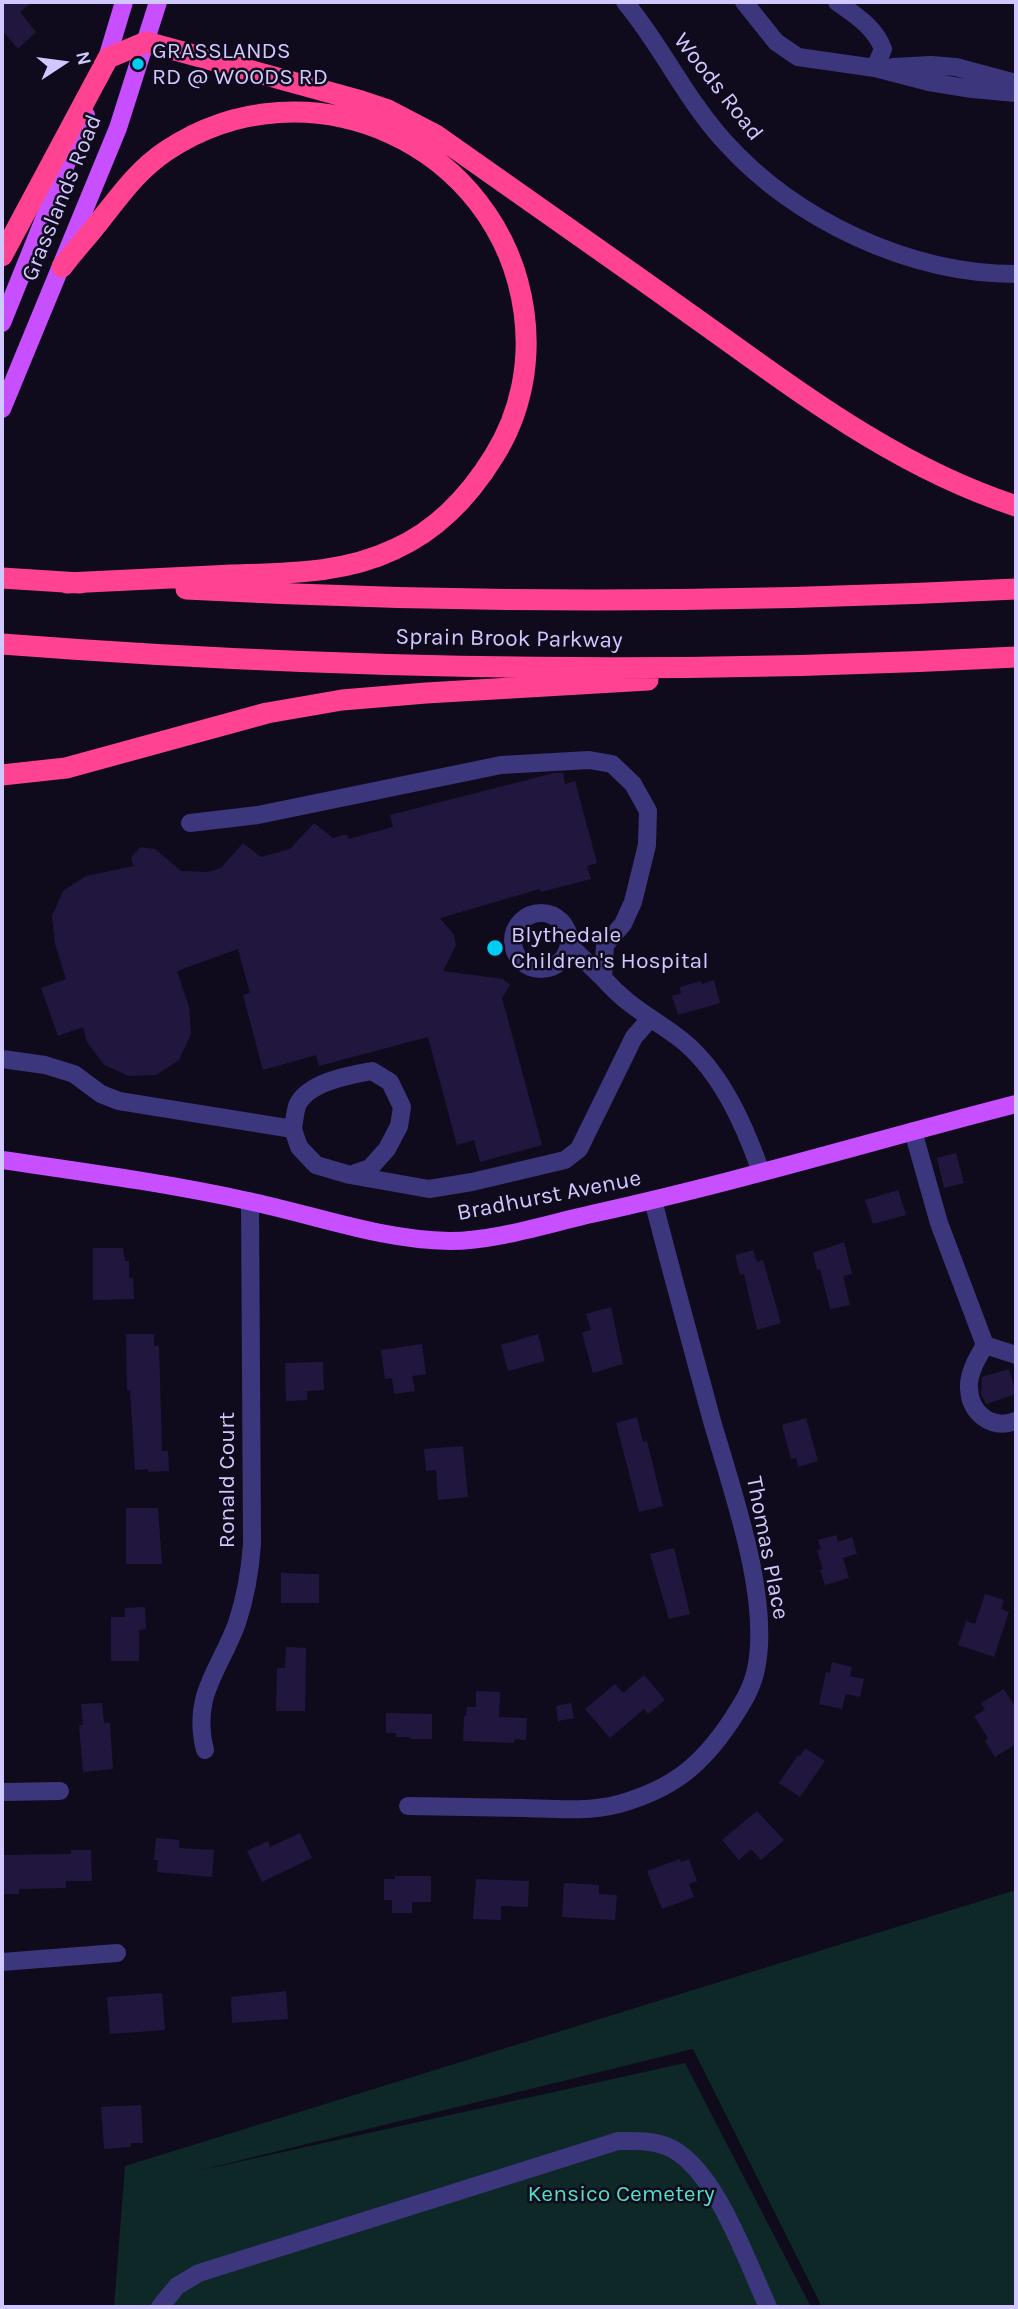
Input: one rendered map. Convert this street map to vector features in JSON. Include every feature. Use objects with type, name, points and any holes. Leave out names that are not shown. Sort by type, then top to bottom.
[{"type":"highway","points":[[2,256],[108,58],[146,43],[334,93],[388,110],[411,121],[436,135],[858,431],[930,472],[1016,506]]},
{"type":"highway","points":[[62,267],[130,181],[166,151],[188,138],[232,120],[271,112],[293,111],[340,116],[387,131],[411,143],[449,171],[475,198],[505,246],[516,274],[522,298],[526,348],[519,398],[511,424],[486,470],[471,490],[436,524],[397,549],[356,564],[312,572],[67,583]]},
{"type":"highway","name":"Sprain Brook Parkway","points":[[2,578],[334,595],[625,600],[832,597],[1016,589]]},
{"type":"highway","name":"Sprain Brook Parkway","points":[[2,644],[248,659],[451,666],[606,667],[870,663],[1016,657]]},
{"type":"highway","points":[[2,775],[66,768],[254,716],[342,700],[870,663]]},
{"type":"main road","name":"Grasslands Road","points":[[2,323],[108,58],[124,2]]},
{"type":"main road","name":"Grasslands Road","points":[[2,408],[118,128],[158,2]]},
{"type":"main road","name":"Bradhurst Avenue","points":[[2,1160],[145,1180],[250,1201],[336,1224],[416,1239],[453,1241],[500,1234],[653,1200],[913,1131],[1015,1107]]},
{"type":"street","name":"Woods Road","points":[[625,2],[685,92],[724,141],[766,181],[818,217],[877,247],[943,266],[1016,274]]},
{"type":"street","points":[[744,2],[776,42],[798,57],[875,68],[951,86],[1016,93]]},
{"type":"street","points":[[837,2],[869,27],[879,39],[883,49],[875,68]]},
{"type":"street","points":[[875,68],[931,65],[957,67],[1016,83]]},
{"type":"street","points":[[190,823],[258,815],[501,765],[589,760],[612,764],[633,784],[648,811],[647,845],[633,902],[623,925],[605,946],[603,978]]},
{"type":"street","points":[[569,945],[620,997],[677,1036],[705,1065],[726,1095],[761,1172]]},
{"type":"street","points":[[350,1175],[370,1168],[387,1149],[399,1126],[402,1107],[390,1082],[372,1071],[330,1080],[316,1087],[298,1103],[293,1129],[299,1147],[316,1165],[350,1175],[429,1189],[472,1182],[565,1160],[579,1149],[634,1037],[650,1019]]},
{"type":"street","points":[[2,1059],[45,1065],[74,1074],[101,1094],[119,1101],[293,1129]]},
{"type":"street","points":[[913,1131],[939,1223],[985,1345],[971,1373],[968,1387],[971,1398],[986,1420],[999,1425],[1016,1421]]},
{"type":"street","name":"Thomas Place","points":[[408,1806],[569,1810],[617,1805],[659,1791],[681,1778],[719,1739],[748,1694],[756,1670],[760,1612],[737,1507],[653,1200]]},
{"type":"street","name":"Ronald Court","points":[[205,1749],[200,1732],[207,1685],[236,1626],[250,1580],[250,1201]]},
{"type":"street","points":[[985,1345],[1016,1355]]},
{"type":"street","points":[[2,1792],[60,1791]]},
{"type":"street","points":[[2,1962],[117,1954]]},
{"type":"street","points":[[160,2307],[177,2287],[199,2273],[618,2141],[643,2140],[667,2146],[699,2169],[726,2215],[768,2307]]},
{"type":"green space","name":"Kensico Cemetery","points":[[1016,1890],[1016,2307],[822,2307],[693,2049],[197,2171],[685,2063],[811,2307],[114,2307],[125,2166]]},
{"type":"building","points":[[2,2],[32,2],[20,12],[36,32],[18,49],[2,30]]},
{"type":"building","points":[[554,773],[563,773],[565,784],[575,781],[597,863],[587,866],[591,879],[541,892],[540,889],[440,918],[454,935],[456,945],[443,971],[503,979],[510,985],[502,998],[542,1145],[480,1162],[474,1140],[457,1145],[428,1037],[319,1066],[316,1055],[263,1070],[243,995],[250,993],[238,949],[177,971],[189,1007],[191,1034],[179,1060],[156,1075],[129,1076],[104,1065],[87,1042],[83,1027],[58,1036],[41,988],[66,979],[55,944],[52,916],[63,891],[86,876],[134,866],[131,858],[140,847],[155,849],[181,871],[208,872],[221,868],[243,843],[261,857],[290,849],[314,823],[333,838],[347,834],[348,839],[393,827],[390,815]]},
{"type":"building","points":[[714,980],[720,1003],[678,1015],[672,996],[681,993],[680,987]]},
{"type":"building","points":[[956,1153],[964,1183],[944,1188],[937,1158]]},
{"type":"building","points":[[898,1190],[906,1215],[873,1224],[865,1200]]},
{"type":"building","points":[[844,1242],[852,1274],[843,1276],[850,1305],[830,1309],[813,1253]]},
{"type":"building","points":[[93,1248],[123,1248],[125,1261],[129,1261],[129,1278],[133,1278],[134,1299],[93,1300]]},
{"type":"building","points":[[753,1250],[757,1262],[763,1260],[781,1323],[757,1330],[744,1274],[740,1275],[735,1255]]},
{"type":"building","points":[[611,1307],[623,1364],[593,1373],[582,1333],[591,1330],[586,1314]]},
{"type":"building","points":[[126,1334],[154,1334],[154,1346],[159,1346],[162,1451],[168,1451],[169,1471],[135,1470],[130,1390],[127,1390]]},
{"type":"building","points":[[538,1334],[545,1361],[508,1371],[501,1345]]},
{"type":"building","points":[[422,1344],[426,1374],[412,1376],[415,1391],[394,1394],[392,1378],[385,1379],[381,1350]]},
{"type":"building","points":[[323,1362],[324,1390],[307,1391],[307,1400],[286,1401],[285,1363]]},
{"type":"building","points":[[1009,1369],[1016,1394],[986,1404],[981,1394],[982,1377]]},
{"type":"building","points":[[637,1417],[643,1442],[647,1441],[663,1506],[639,1512],[616,1423]]},
{"type":"building","points":[[806,1418],[818,1461],[798,1467],[796,1458],[791,1459],[782,1425]]},
{"type":"building","points":[[463,1446],[468,1497],[438,1500],[436,1470],[426,1471],[424,1449]]},
{"type":"building","points":[[126,1508],[158,1508],[162,1564],[126,1564]]},
{"type":"building","points":[[836,1535],[838,1542],[852,1537],[857,1554],[843,1558],[849,1578],[825,1585],[820,1570],[823,1569],[817,1550],[821,1549],[818,1540]]},
{"type":"building","points":[[674,1548],[690,1614],[669,1619],[650,1554]]},
{"type":"building","points":[[281,1573],[319,1574],[319,1603],[281,1603]]},
{"type":"building","points":[[985,1594],[1004,1600],[1001,1609],[1009,1612],[994,1657],[958,1645],[966,1621],[975,1624]]},
{"type":"building","points":[[145,1607],[146,1629],[139,1630],[139,1661],[111,1661],[111,1617],[125,1617],[125,1608]]},
{"type":"building","points":[[286,1647],[306,1648],[305,1711],[276,1711],[277,1668],[285,1668]]},
{"type":"building","points":[[832,1662],[852,1667],[850,1676],[864,1679],[860,1697],[846,1694],[842,1709],[819,1704],[826,1672],[830,1673]]},
{"type":"building","points":[[644,1675],[665,1700],[648,1714],[644,1709],[610,1738],[585,1709],[615,1684],[623,1693]]},
{"type":"building","points":[[1004,1689],[1016,1708],[1016,1744],[995,1757],[985,1741],[988,1738],[974,1716],[985,1710],[981,1703]]},
{"type":"building","points":[[476,1691],[500,1692],[499,1717],[527,1718],[526,1740],[514,1739],[514,1743],[463,1741],[464,1716],[467,1707],[476,1707]]},
{"type":"building","points":[[102,1703],[104,1723],[110,1723],[113,1769],[83,1772],[79,1725],[83,1725],[81,1704]]},
{"type":"building","points":[[571,1703],[574,1718],[558,1721],[556,1706]]},
{"type":"building","points":[[386,1713],[432,1714],[432,1739],[410,1739],[396,1737],[396,1733],[386,1733]]},
{"type":"building","points":[[805,1748],[825,1761],[800,1797],[779,1783]]},
{"type":"building","points":[[757,1811],[784,1840],[761,1860],[751,1849],[739,1860],[722,1840]]},
{"type":"building","points":[[300,1833],[312,1858],[262,1882],[247,1851],[268,1841],[270,1847]]},
{"type":"building","points":[[156,1838],[179,1840],[179,1848],[214,1850],[212,1877],[157,1872],[158,1860],[154,1860]]},
{"type":"building","points":[[71,1850],[91,1850],[92,1881],[66,1881],[66,1888],[19,1889],[19,1894],[2,1894],[2,1855],[71,1854]]},
{"type":"building","points":[[680,1859],[681,1862],[689,1859],[697,1881],[689,1884],[694,1897],[662,1909],[647,1871]]},
{"type":"building","points":[[395,1876],[431,1876],[431,1902],[412,1902],[412,1913],[392,1913],[392,1900],[384,1900],[384,1879],[395,1879]]},
{"type":"building","points":[[476,1879],[529,1881],[528,1907],[501,1906],[501,1920],[473,1919]]},
{"type":"building","points":[[564,1883],[599,1885],[599,1894],[617,1895],[615,1920],[562,1917]]},
{"type":"building","points":[[286,1991],[288,2019],[232,2023],[231,1997]]},
{"type":"building","points":[[162,1993],[165,2030],[110,2034],[107,1997]]},
{"type":"building","points":[[141,2105],[143,2143],[131,2143],[131,2147],[104,2149],[101,2107]]},
{"type":"place","name":"GRASSLANDS RD @ WOODS RD","points":[[138,64]]},
{"type":"place","name":"Blythedale Children's Hospital","points":[[495,948]]}]
